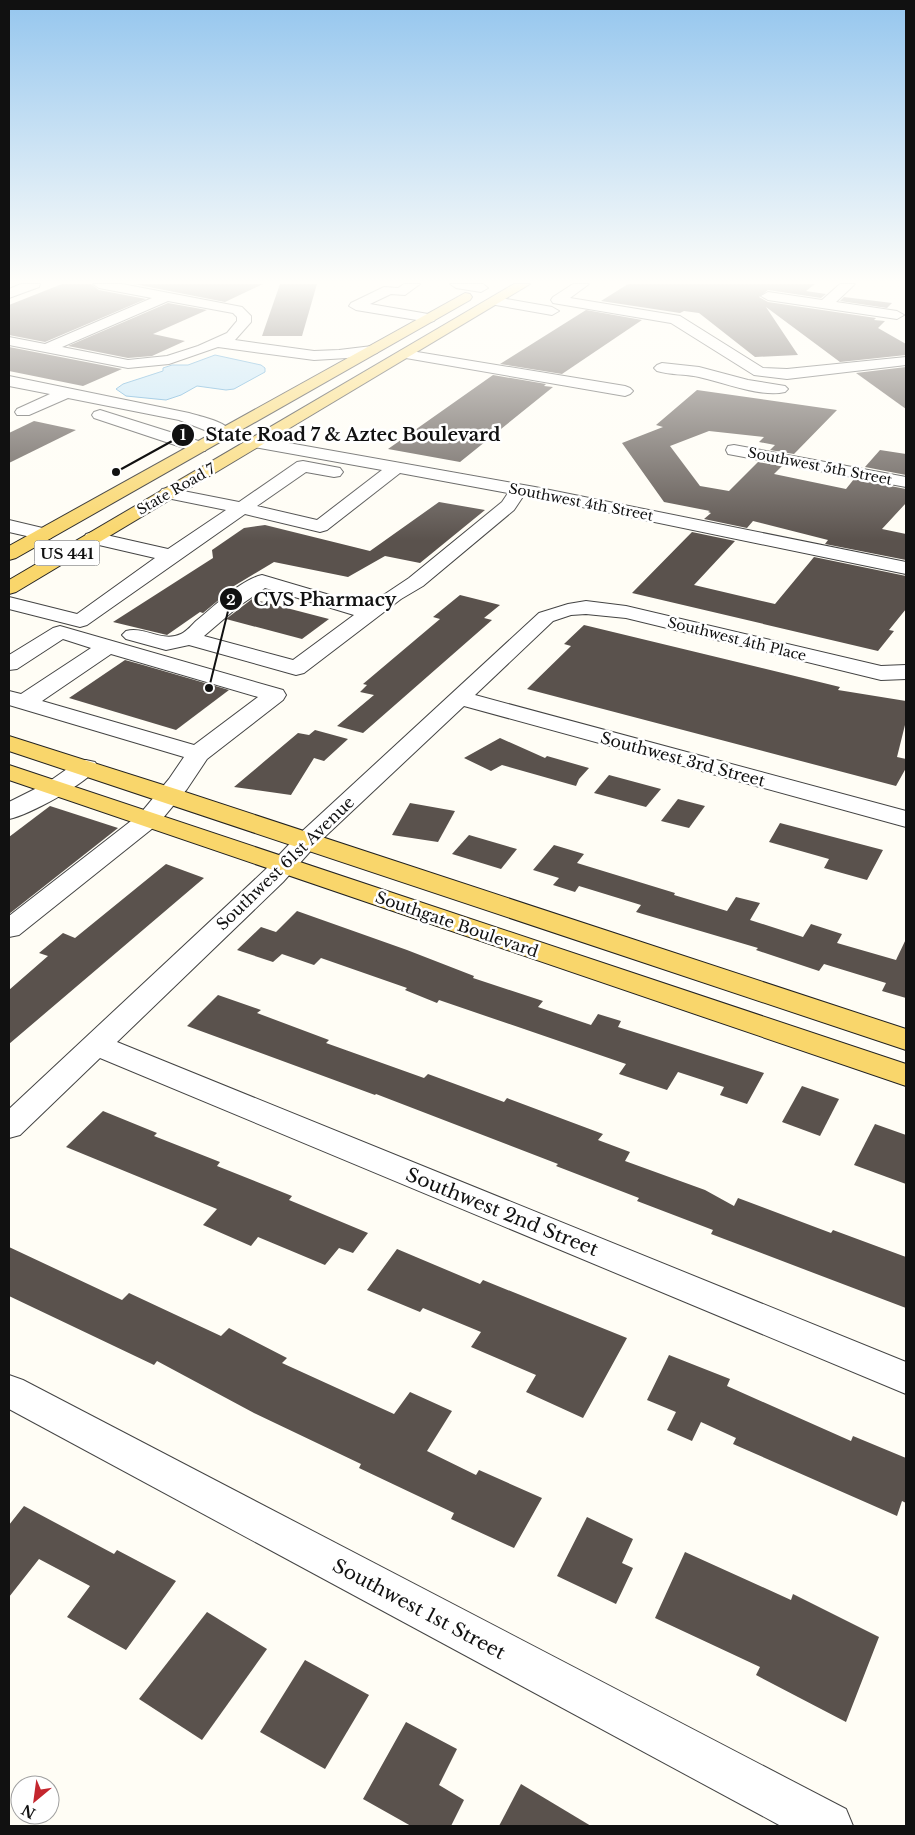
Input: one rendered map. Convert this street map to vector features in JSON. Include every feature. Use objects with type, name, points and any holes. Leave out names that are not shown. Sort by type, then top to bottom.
[{"type":"main road","name":"State Road 7","points":[[14,547],[44,534],[336,370]]},
{"type":"main road","name":"State Road 7","points":[[9,588],[378,370]]},
{"type":"main road","points":[[255,442],[248,435],[249,427],[259,413]]},
{"type":"main road","points":[[209,470],[228,447],[225,433]]},
{"type":"main road","name":"Southgate Boulevard","points":[[9,743],[170,794],[906,1040]]},
{"type":"main road","name":"Southgate Boulevard","points":[[9,772],[906,1075]]},
{"type":"street","points":[[324,370],[328,374]]},
{"type":"street","points":[[498,370],[624,391]]},
{"type":"street","points":[[677,370],[699,372],[747,385],[799,389]]},
{"type":"street","points":[[755,370],[759,372],[787,374],[827,370]]},
{"type":"street","points":[[9,381],[183,416],[207,424],[225,433]]},
{"type":"street","points":[[23,412],[65,393]]},
{"type":"street","points":[[9,395],[102,416],[199,447]]},
{"type":"street","name":"Southwest 4th Street","points":[[255,442],[519,490],[906,568]]},
{"type":"street","name":"Southwest 5th Street","points":[[734,450],[906,482]]},
{"type":"street","points":[[80,621],[303,466],[380,480]]},
{"type":"street","points":[[168,493],[320,526],[396,468]]},
{"type":"street","points":[[190,638],[296,668],[394,595],[416,582],[508,506],[519,490]]},
{"type":"street","points":[[9,526],[44,534]]},
{"type":"street","points":[[93,538],[171,556]]},
{"type":"street","points":[[9,603],[166,644],[190,638],[232,602],[262,581],[370,613]]},
{"type":"street","name":"Southwest 4th Place","points":[[568,608],[594,607],[626,612],[881,673],[906,672]]},
{"type":"street","name":"Southwest 61st Avenue","points":[[9,1127],[284,866],[306,841],[546,617],[568,608]]},
{"type":"street","points":[[9,664],[60,632],[275,695],[198,754],[170,794],[149,819],[9,930]]},
{"type":"street","points":[[16,701],[108,646]]},
{"type":"street","name":"Southwest 3rd Street","points":[[460,698],[906,819]]},
{"type":"street","points":[[16,701],[198,754]]},
{"type":"street","points":[[9,812],[56,788],[86,767]]},
{"type":"street","name":"Southwest 2nd Street","points":[[97,1045],[906,1378]]},
{"type":"street","name":"Southwest 1st Street","points":[[9,1391],[829,1826]]},
{"type":"water","points":[[265,370],[265,372],[234,389],[226,390],[197,386],[181,395],[166,400],[126,396],[116,389],[123,384],[163,371]]},
{"type":"building","points":[[9,370],[121,370],[83,386]]},
{"type":"building","points":[[535,370],[568,370],[562,374]]},
{"type":"building","points":[[906,370],[906,409],[856,373]]},
{"type":"building","points":[[493,375],[546,384],[544,386],[553,387],[460,462],[388,449]]},
{"type":"building","points":[[697,390],[837,410],[794,454],[770,450],[775,445],[759,442],[764,437],[709,431],[670,446],[700,486],[729,491],[758,462],[782,466],[774,474],[846,489],[854,479],[906,489],[906,503],[882,529],[906,534],[906,560],[825,544],[828,540],[753,521],[747,528],[704,519],[711,513],[708,512],[710,511],[664,502],[622,443],[663,427],[656,425]]},
{"type":"building","points":[[34,421],[76,430],[9,463],[9,433]]},
{"type":"building","points":[[880,450],[906,454],[906,475],[865,467]]},
{"type":"building","points":[[439,502],[485,510],[420,563],[385,556],[348,577],[274,562],[224,592],[227,593],[203,613],[200,612],[167,635],[113,622],[213,558],[212,550],[244,528],[265,525],[370,551]]},
{"type":"building","points":[[692,532],[735,541],[694,585],[775,604],[814,557],[906,576],[906,609],[889,630],[894,631],[878,651],[632,593]]},
{"type":"building","points":[[460,595],[500,605],[484,618],[492,620],[363,733],[337,726],[374,695],[360,692],[367,685],[363,684],[440,619],[433,617]]},
{"type":"building","points":[[252,599],[329,619],[302,639],[226,619]]},
{"type":"building","points":[[584,625],[840,687],[838,690],[906,701],[906,721],[897,757],[906,759],[906,768],[896,786],[527,689],[571,646],[564,644]]},
{"type":"building","points":[[125,660],[229,690],[176,730],[69,698]]},
{"type":"building","points":[[315,730],[348,739],[324,761],[314,758],[291,795],[234,787],[298,733],[309,735]]},
{"type":"building","points":[[500,738],[545,758],[547,756],[589,768],[579,779],[576,786],[502,765],[491,771],[464,758]]},
{"type":"building","points":[[609,775],[661,789],[646,807],[594,793]]},
{"type":"building","points":[[678,799],[705,806],[689,828],[661,821]]},
{"type":"building","points":[[410,803],[455,811],[438,842],[392,835]]},
{"type":"building","points":[[50,806],[118,828],[9,914],[9,837]]},
{"type":"building","points":[[780,823],[883,850],[867,880],[824,868],[829,859],[769,842]]},
{"type":"building","points":[[469,835],[517,849],[501,869],[452,854]]},
{"type":"building","points":[[554,845],[584,854],[577,863],[727,911],[736,897],[760,903],[750,920],[803,937],[811,924],[842,934],[837,943],[896,960],[906,939],[906,998],[882,991],[886,983],[824,964],[819,971],[756,950],[758,948],[636,912],[641,905],[579,886],[575,892],[553,885],[559,878],[533,870]]},
{"type":"building","points":[[166,864],[204,878],[9,1044],[9,990],[48,956],[39,953],[63,933],[75,938]]},
{"type":"building","points":[[297,911],[407,950],[474,976],[473,978],[543,1001],[538,1007],[591,1025],[598,1014],[621,1021],[618,1027],[764,1073],[747,1104],[720,1095],[724,1087],[678,1072],[667,1090],[619,1074],[626,1064],[439,1000],[437,1003],[405,990],[407,988],[321,958],[314,965],[282,954],[273,962],[237,950],[261,927],[276,932]]},
{"type":"building","points":[[218,995],[261,1010],[257,1013],[329,1040],[326,1043],[424,1078],[428,1074],[504,1102],[507,1098],[603,1134],[598,1140],[630,1152],[625,1161],[705,1190],[734,1206],[738,1198],[831,1233],[833,1230],[906,1257],[906,1308],[711,1234],[713,1230],[637,1201],[639,1198],[556,1166],[558,1164],[376,1094],[187,1026]]},
{"type":"building","points":[[802,1086],[839,1099],[820,1136],[782,1122]]},
{"type":"building","points":[[103,1111],[157,1133],[154,1136],[220,1162],[217,1166],[292,1196],[289,1200],[368,1233],[353,1253],[339,1248],[325,1265],[258,1237],[251,1246],[203,1225],[217,1209],[66,1147]]},
{"type":"building","points":[[875,1124],[906,1135],[906,1184],[854,1165]]},
{"type":"building","points":[[9,1247],[122,1300],[129,1293],[221,1336],[229,1328],[287,1358],[282,1363],[394,1414],[410,1392],[452,1411],[427,1451],[476,1475],[479,1470],[542,1498],[514,1548],[451,1519],[454,1513],[359,1468],[361,1464],[254,1413],[157,1361],[154,1365],[9,1296]]},
{"type":"building","points":[[397,1249],[480,1284],[483,1280],[627,1338],[583,1418],[526,1392],[536,1375],[471,1347],[481,1332],[423,1308],[420,1312],[367,1290]]},
{"type":"building","points":[[669,1355],[730,1379],[727,1386],[851,1441],[853,1436],[906,1458],[906,1503],[902,1501],[897,1516],[733,1444],[736,1438],[701,1422],[692,1441],[667,1430],[676,1412],[647,1400]]},
{"type":"building","points":[[24,1506],[114,1554],[117,1550],[176,1581],[126,1650],[67,1617],[90,1586],[39,1559],[9,1597],[9,1525]]},
{"type":"building","points":[[587,1517],[633,1539],[622,1563],[633,1568],[616,1604],[557,1576]]},
{"type":"building","points":[[685,1552],[791,1600],[793,1594],[879,1637],[846,1722],[756,1675],[760,1667],[655,1618]]},
{"type":"building","points":[[207,1612],[267,1649],[202,1740],[139,1699]]},
{"type":"building","points":[[305,1660],[369,1695],[325,1769],[260,1732]]},
{"type":"building","points":[[406,1722],[457,1749],[439,1785],[464,1800],[451,1826],[411,1826],[363,1799]]},
{"type":"building","points":[[521,1784],[591,1826],[499,1826]]},
{"type":"place","name":"State Road 7 & Aztec Boulevard","points":[[116,472]]},
{"type":"place","name":"CVS Pharmacy","points":[[209,688]]}]
